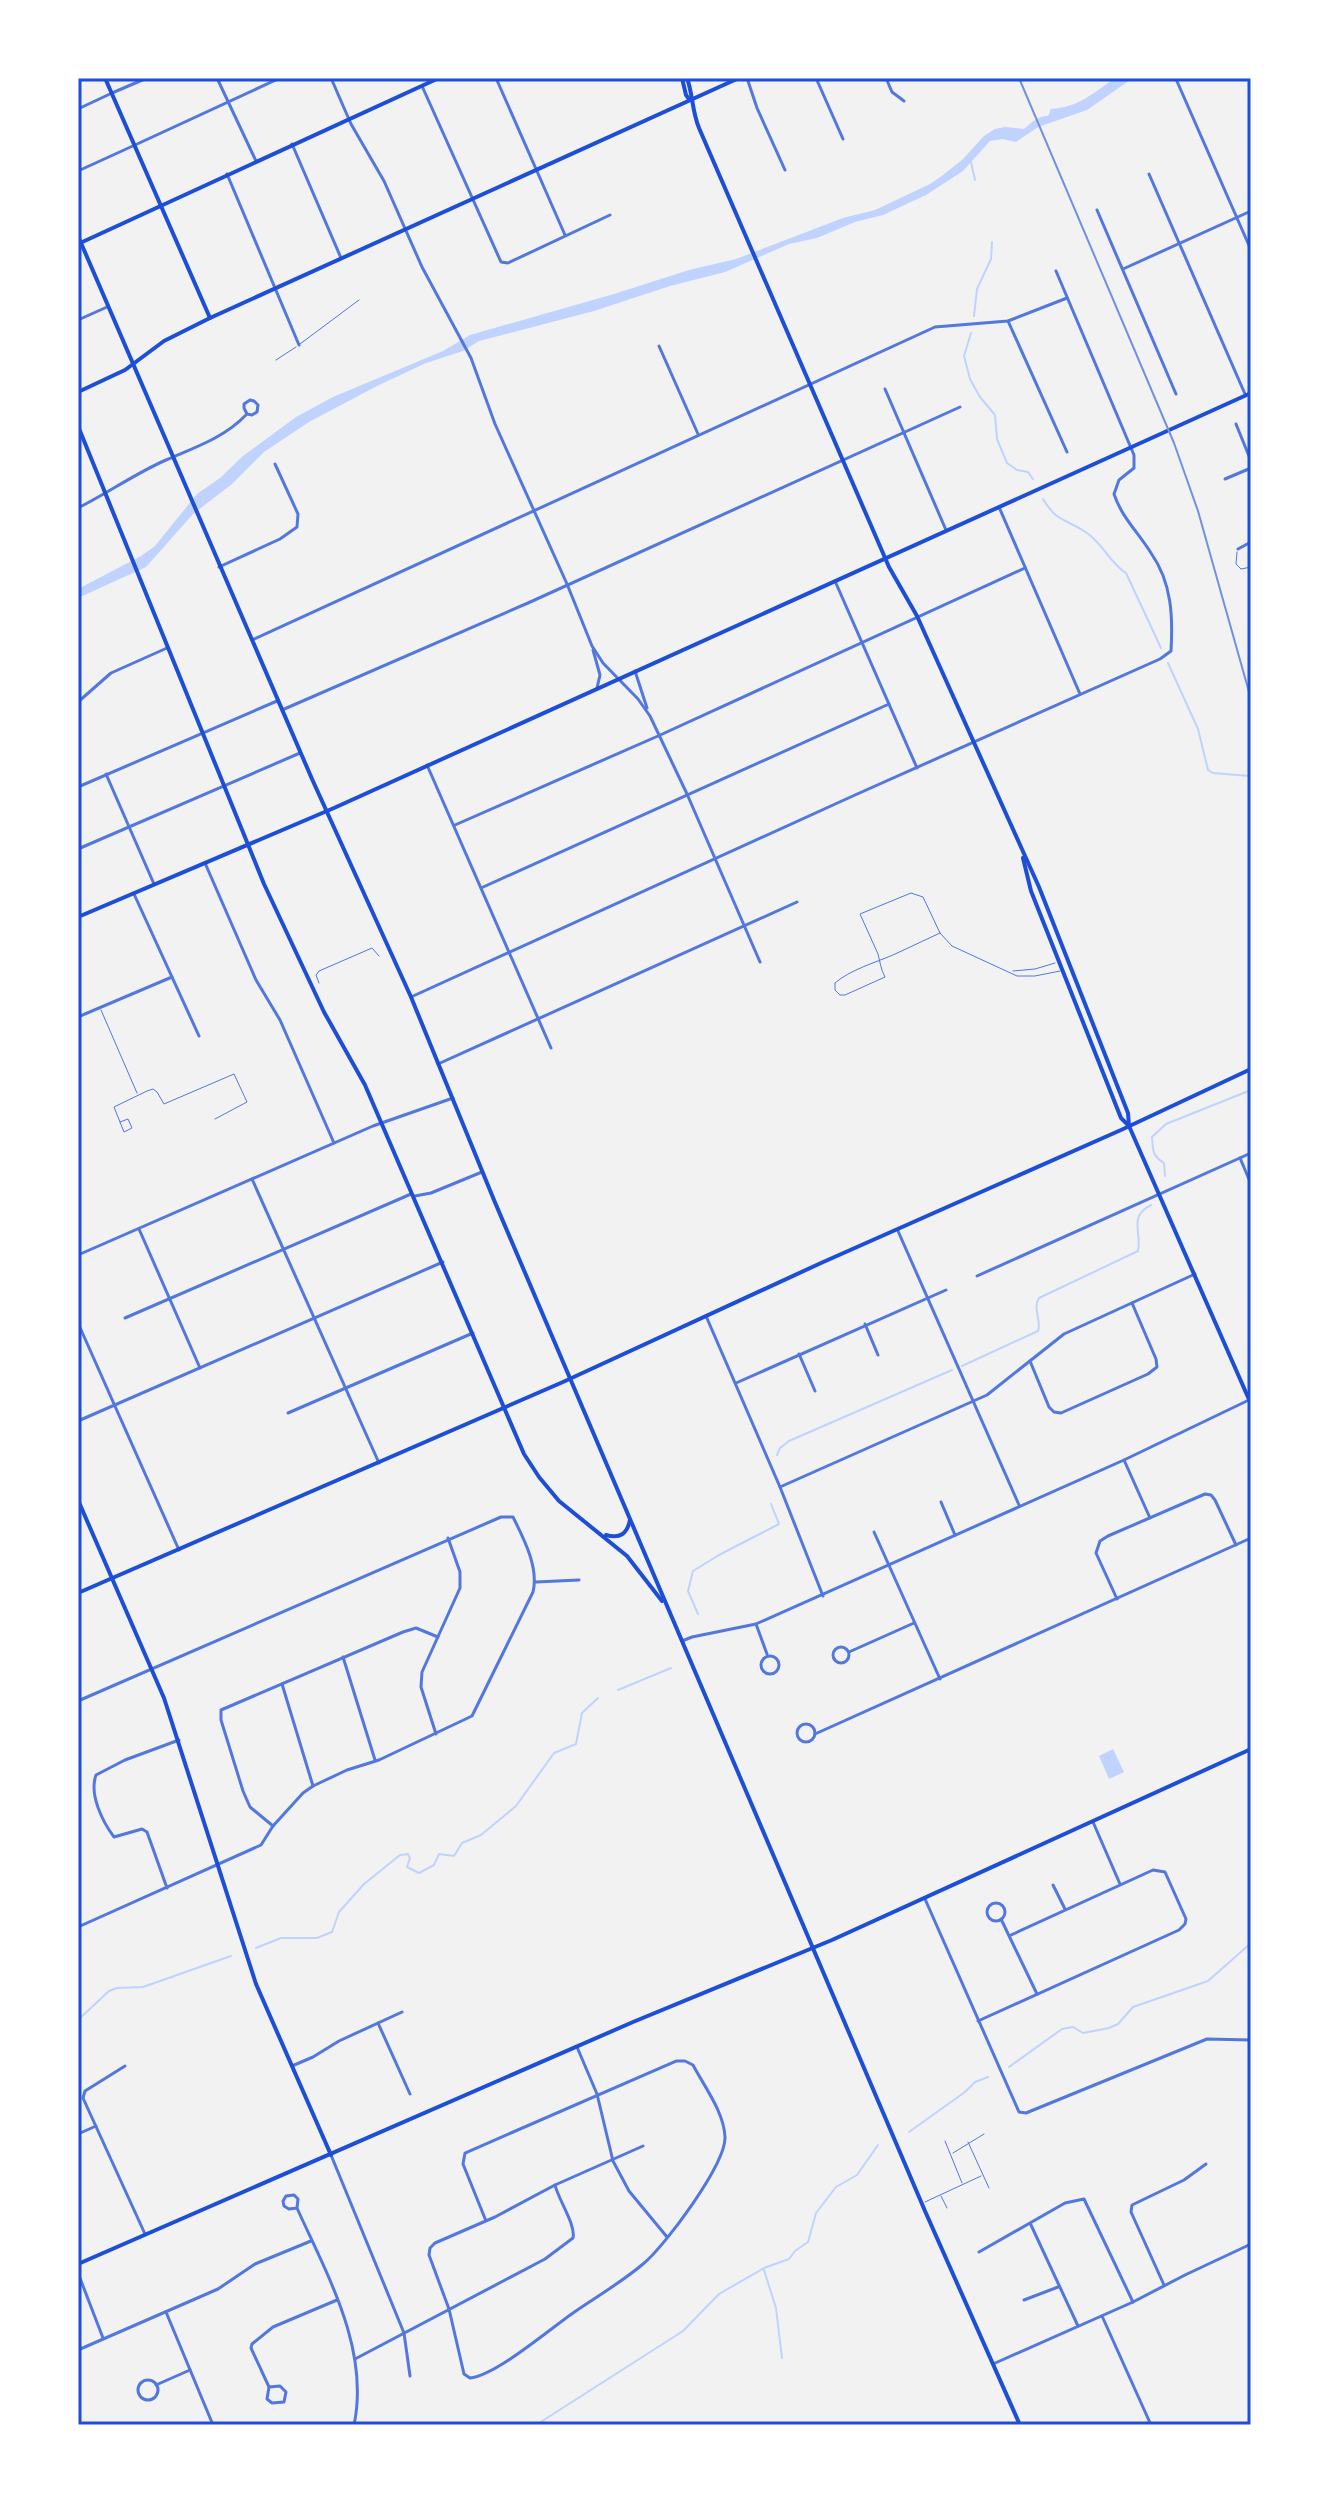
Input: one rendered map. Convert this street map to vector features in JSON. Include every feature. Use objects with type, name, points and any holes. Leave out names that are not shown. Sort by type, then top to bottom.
[{"type":"main road","points":[[105,78],[210,318]]},
{"type":"main road","points":[[80,243],[439,78]]},
{"type":"main road","points":[[684,78],[686,95],[691,101],[699,128],[885,558],[898,587],[917,616],[1039,887],[1128,1113],[1129,1126],[1250,1401]]},
{"type":"main road","points":[[78,392],[134,364],[164,341],[210,318],[739,78]]},
{"type":"main road","points":[[78,236],[300,753],[411,997],[482,1172],[925,2211],[1020,2425]]},
{"type":"main road","points":[[78,917],[327,811],[1248,394]]},
{"type":"main road","points":[[78,426],[248,845],[313,990],[355,1065],[382,1123],[524,1454],[559,1501],[627,1556],[669,1610]]},
{"type":"main road","points":[[1021,850],[1031,891],[1121,1118],[1129,1126]]},
{"type":"main road","points":[[78,1593],[571,1379],[1251,1069]]},
{"type":"main road","points":[[78,1500],[179,1740],[256,1984],[331,2155]]},
{"type":"main road","points":[[599,1534],[622,1535],[628,1530],[630,1517]]},
{"type":"main road","points":[[78,2264],[813,1948],[1251,1750]]},
{"type":"street","points":[[78,109],[147,78]]},
{"type":"street","points":[[217,78],[256,161]]},
{"type":"street","points":[[78,171],[280,78]]},
{"type":"street","points":[[331,78],[384,181],[432,287],[471,358],[495,424],[592,646],[600,678],[597,689]]},
{"type":"street","points":[[496,78],[565,235]]},
{"type":"street","points":[[747,78],[785,170]]},
{"type":"street","points":[[816,78],[843,139]]},
{"type":"street","points":[[886,78],[892,92],[904,101]]},
{"type":"street","points":[[1176,79],[1251,250]]},
{"type":"street","points":[[422,86],[498,259],[504,263],[610,215]]},
{"type":"street","points":[[292,144],[341,258]]},
{"type":"street","points":[[227,174],[299,345]]},
{"type":"street","points":[[1149,174],[1248,394]]},
{"type":"street","points":[[1097,210],[1176,394]]},
{"type":"street","points":[[1123,269],[1251,211]]},
{"type":"street","points":[[411,997],[1167,656],[1171,651],[1172,616],[1166,582],[1151,553],[1128,524],[1115,497],[1116,483],[1134,468],[1134,455],[1056,271]]},
{"type":"street","points":[[252,640],[935,327],[1008,321],[1068,297]]},
{"type":"street","points":[[78,320],[110,306]]},
{"type":"street","points":[[1008,321],[1067,452]]},
{"type":"street","points":[[659,346],[698,434]]},
{"type":"street","points":[[885,389],[946,530]]},
{"type":"street","points":[[282,710],[960,407]]},
{"type":"street","points":[[78,508],[196,449],[237,424],[247,414]]},
{"type":"street","points":[[1236,424],[1251,461]]},
{"type":"street","points":[[219,567],[290,534],[297,527],[298,514],[275,464]]},
{"type":"street","points":[[1225,479],[1251,468]]},
{"type":"street","points":[[999,507],[1080,695]]},
{"type":"street","points":[[1238,549],[1251,542]]},
{"type":"street","points":[[455,825],[1025,568]]},
{"type":"street","points":[[835,581],[917,768]]},
{"type":"street","points":[[592,646],[650,716]]},
{"type":"street","points":[[78,702],[111,673],[167,648]]},
{"type":"street","points":[[635,671],[658,736],[687,794],[760,962]]},
{"type":"street","points":[[78,787],[278,701]]},
{"type":"street","points":[[481,888],[889,704]]},
{"type":"street","points":[[78,849],[300,753]]},
{"type":"street","points":[[427,765],[551,1048]]},
{"type":"street","points":[[106,774],[154,884]]},
{"type":"street","points":[[205,863],[256,980],[280,1020],[334,1143]]},
{"type":"street","points":[[134,893],[199,1036]]},
{"type":"street","points":[[438,1064],[797,902]]},
{"type":"street","points":[[78,1017],[172,977]]},
{"type":"street","points":[[78,1255],[334,1143],[453,1098]]},
{"type":"street","points":[[977,1276],[1251,1153]]},
{"type":"street","points":[[1240,1158],[1251,1184]]},
{"type":"street","points":[[125,1318],[414,1195],[431,1193],[482,1172]]},
{"type":"street","points":[[252,1179],[379,1463]]},
{"type":"street","points":[[138,1228],[200,1368]]},
{"type":"street","points":[[897,1229],[1019,1505]]},
{"type":"street","points":[[78,1421],[443,1262]]},
{"type":"street","points":[[780,1487],[974,1402],[992,1392],[1064,1334],[1195,1274]]},
{"type":"street","points":[[736,1383],[946,1290]]},
{"type":"street","points":[[1030,1361],[1049,1407],[1061,1413],[1148,1374],[1157,1367],[1156,1359],[1132,1303]]},
{"type":"street","points":[[706,1316],[823,1596]]},
{"type":"street","points":[[78,1323],[179,1550]]},
{"type":"street","points":[[865,1324],[878,1355]]},
{"type":"street","points":[[288,1413],[473,1333]]},
{"type":"street","points":[[799,1354],[815,1391]]},
{"type":"street","points":[[682,1641],[756,1624],[823,1596],[1250,1401]]},
{"type":"street","points":[[1124,1460],[1150,1518]]},
{"type":"street","points":[[1117,1599],[1096,1553],[1097,1546],[1108,1536],[1205,1494],[1211,1495],[1236,1545]]},
{"type":"street","points":[[941,1502],[955,1535]]},
{"type":"street","points":[[78,1701],[448,1538],[507,1516],[513,1517],[533,1564],[536,1582],[472,1716],[313,1786],[273,1826],[261,1845],[78,1927]]},
{"type":"street","points":[[874,1532],[940,1679]]},
{"type":"street","points":[[436,1734],[421,1687],[422,1672],[460,1588],[460,1572],[448,1538]]},
{"type":"street","points":[[815,1734],[813,1727],[808,1725],[802,1725],[797,1732],[799,1738],[806,1742],[812,1740],[815,1734],[1251,1538]]},
{"type":"street","points":[[536,1582],[579,1580]]},
{"type":"street","points":[[849,1652],[914,1623]]},
{"type":"street","points":[[756,1624],[768,1656]]},
{"type":"street","points":[[273,1826],[250,1807],[221,1720],[221,1710],[416,1628],[438,1637]]},
{"type":"street","points":[[843,1646],[849,1652],[846,1662],[840,1663],[834,1658],[838,1647],[843,1646]]},
{"type":"street","points":[[768,1656],[774,1657],[780,1664],[774,1674],[765,1673],[761,1668],[763,1659],[768,1656]]},
{"type":"street","points":[[343,1657],[375,1760]]},
{"type":"street","points":[[282,1684],[313,1786]]},
{"type":"street","points":[[167,1888],[147,1832],[142,1829],[114,1837],[92,1785],[96,1775],[125,1760],[179,1740]]},
{"type":"street","points":[[1092,1820],[1120,1884]]},
{"type":"street","points":[[978,2021],[1179,1930],[1186,1919],[1165,1872],[1153,1870],[1011,1935]]},
{"type":"street","points":[[1053,1885],[1065,1909]]},
{"type":"street","points":[[924,1897],[1019,2112],[1026,2113],[1207,2039],[1251,2040]]},
{"type":"street","points":[[997,1903],[1003,1906],[1005,1914],[1001,1919],[996,1921],[988,1917],[986,1911],[989,1906],[997,1903]]},
{"type":"street","points":[[1001,1919],[1037,1994]]},
{"type":"street","points":[[292,2066],[402,2012]]},
{"type":"street","points":[[378,2023],[410,2094]]},
{"type":"street","points":[[577,2047],[597,2094],[613,2161],[629,2191],[667,2237]]},
{"type":"street","points":[[486,2221],[463,2164],[465,2153],[676,2061],[693,2065],[721,2120],[725,2138],[707,2182],[645,2263],[517,2354],[475,2378],[464,2374],[449,2309],[429,2255],[430,2248],[435,2243],[486,2221],[555,2185],[643,2146]]},
{"type":"street","points":[[125,2066],[84,2092],[83,2098],[145,2235]]},
{"type":"street","points":[[78,2134],[96,2126]]},
{"type":"street","points":[[331,2155],[404,2333],[410,2376]]},
{"type":"street","points":[[1165,2287],[1131,2212],[1132,2205],[1184,2180],[1206,2164]]},
{"type":"street","points":[[355,2359],[545,2259],[573,2238],[575,2229],[559,2201],[555,2185]]},
{"type":"street","points":[[979,2252],[1065,2203],[1084,2199],[1133,2302]]},
{"type":"street","points":[[297,2208],[350,2336],[355,2359],[357,2407],[354,2425]]},
{"type":"street","points":[[1030,2223],[1078,2326]]},
{"type":"street","points":[[78,2350],[218,2289],[255,2264],[311,2241]]},
{"type":"street","points":[[993,2364],[1250,2247]]},
{"type":"street","points":[[78,2273],[103,2338]]},
{"type":"street","points":[[1024,2300],[1058,2287]]},
{"type":"street","points":[[269,2387],[280,2386],[286,2392],[284,2402],[272,2403],[267,2399],[269,2387],[251,2348],[252,2344],[273,2327],[337,2300]]},
{"type":"street","points":[[166,2312],[213,2425]]},
{"type":"street","points":[[1102,2316],[1151,2425]]},
{"type":"street","points":[[156,2385],[190,2370]]},
{"type":"street","points":[[147,2379],[155,2381],[156,2385],[159,2389],[157,2396],[149,2400],[142,2398],[137,2390],[140,2383],[147,2379]]},
{"type":"lane","points":[[276,360],[359,300]]},
{"type":"lane","points":[[1238,549],[1236,564],[1244,570],[1251,567]]},
{"type":"lane","points":[[940,933],[879,961],[839,979],[834,986],[838,994],[843,995],[885,977],[879,961],[860,914],[907,893],[922,895],[940,933],[952,946],[1017,976],[1030,977],[1069,967]]},
{"type":"lane","points":[[319,983],[316,975],[319,971],[372,948],[379,956]]},
{"type":"lane","points":[[1010,971],[1035,969],[1066,958]]},
{"type":"lane","points":[[100,1009],[138,1095]]},
{"type":"lane","points":[[120,1122],[114,1107],[138,1095],[153,1089],[164,1104],[234,1074],[247,1102],[215,1119]]},
{"type":"lane","points":[[951,2155],[984,2134]]},
{"type":"lane","points":[[945,2141],[963,2184]]},
{"type":"lane","points":[[968,2142],[989,2188]]},
{"type":"lane","points":[[922,2203],[981,2176]]},
{"type":"lane","points":[[940,2195],[947,2208]]},
{"type":"water","points":[[1115,78],[1133,78],[1087,110],[1038,127],[1016,142],[1003,139],[990,141],[963,171],[926,195],[883,215],[855,222],[817,238],[789,244],[725,272],[479,341],[463,351],[426,363],[377,386],[309,422],[264,452],[232,484],[193,514],[146,567],[78,598],[78,589],[155,546],[197,494],[243,456],[296,417],[333,397],[443,351],[470,335],[736,259],[843,218],[875,210],[930,184],[995,129],[1024,129],[1038,118],[1048,116],[1051,109],[1077,103]]},
{"type":"water","points":[[1113,1749],[1124,1772],[1109,1779],[1099,1756]]},
{"type":"waterway","points":[[971,162],[975,180]]},
{"type":"waterway","points":[[974,316],[977,289],[991,259],[992,242]]},
{"type":"waterway","points":[[971,333],[964,356],[970,379],[995,415],[997,439],[1007,463],[1017,470],[1028,472],[1033,479]]},
{"type":"waterway","points":[[1043,499],[1058,517],[1093,537],[1126,573],[1161,648]]},
{"type":"waterway","points":[[1168,663],[1198,729],[1208,770],[1249,776],[1251,779]]},
{"type":"waterway","points":[[1165,1176],[1164,1163],[1155,1155],[1152,1137],[1166,1124],[1251,1090]]},
{"type":"waterway","points":[[962,1366],[1038,1331],[1036,1306],[1039,1298],[1138,1251],[1138,1220],[1140,1214],[1151,1205]]},
{"type":"waterway","points":[[777,1455],[789,1441],[952,1370]]},
{"type":"waterway","points":[[698,1614],[688,1591],[693,1571],[779,1524],[771,1504]]},
{"type":"waterway","points":[[618,1690],[671,1668]]},
{"type":"waterway","points":[[256,1948],[281,1938],[317,1938],[332,1932],[339,1912],[364,1884],[400,1855],[408,1854],[407,1867],[419,1873],[434,1865],[439,1854],[454,1856],[462,1843],[481,1835],[516,1806],[554,1753],[576,1744],[582,1713],[598,1698]]},
{"type":"waterway","points":[[1009,2067],[1062,2029],[1073,2027],[1083,2033],[1109,2028],[1118,2024],[1133,2007],[1208,1981],[1251,1943]]},
{"type":"waterway","points":[[78,2020],[109,1991],[143,1987],[231,1956]]},
{"type":"waterway","points":[[909,2132],[975,2082],[988,2077]]},
{"type":"waterway","points":[[536,2425],[683,2331],[719,2294],[764,2268],[789,2259],[808,2242],[816,2213],[836,2187],[857,2175],[878,2145]]},
{"type":"waterway","points":[[764,2270],[776,2308],[782,2358]]},
{"type":"railway","points":[[1019,78],[1174,443],[1198,511],[1251,699]]}]
